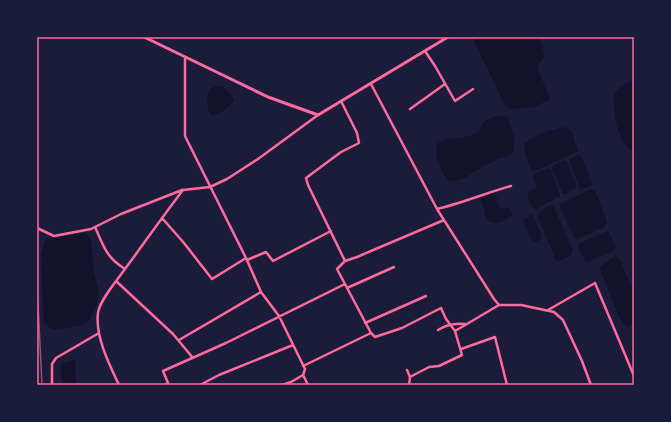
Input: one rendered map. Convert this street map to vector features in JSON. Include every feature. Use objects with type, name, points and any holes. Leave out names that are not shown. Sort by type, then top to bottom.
[{"type":"street","points":[[144,37],[268,97],[318,115]]},
{"type":"street","points":[[37,228],[54,236],[92,229],[121,214],[183,190],[210,187],[227,179],[258,159],[318,115],[448,37]]},
{"type":"street","points":[[425,51],[455,101],[473,89]]},
{"type":"street","points":[[185,58],[185,136],[262,292],[279,316],[305,369],[303,375],[282,385]]},
{"type":"street","points":[[371,84],[437,209],[494,299],[500,305]]},
{"type":"street","points":[[410,109],[445,84]]},
{"type":"street","points":[[341,101],[357,132],[359,143],[341,152],[306,178],[345,261]]},
{"type":"street","points":[[437,209],[511,186]]},
{"type":"street","points":[[119,385],[108,361],[97,327],[98,311],[116,281],[183,190]]},
{"type":"street","points":[[162,218],[212,279],[247,259],[266,252],[273,261],[331,232]]},
{"type":"street","points":[[410,377],[429,367],[439,366],[462,355],[455,331],[446,319],[441,308],[402,328],[375,337],[371,333],[337,269],[345,261],[444,220]]},
{"type":"street","points":[[95,227],[110,257],[114,262],[125,269]]},
{"type":"street","points":[[347,288],[394,267]]},
{"type":"street","points":[[116,281],[179,340],[193,358]]},
{"type":"street","points":[[547,311],[595,283],[634,376]]},
{"type":"street","points":[[164,385],[168,383],[163,371],[226,343],[345,284]]},
{"type":"street","points":[[179,340],[262,292]]},
{"type":"street","points":[[366,323],[426,296]]},
{"type":"street","points":[[455,331],[500,305],[521,305],[554,312],[562,320],[582,361],[591,385]]},
{"type":"street","points":[[438,330],[444,326],[457,323],[466,324]]},
{"type":"street","points":[[303,366],[371,333]]},
{"type":"street","points":[[52,385],[52,364],[56,358],[99,334]]},
{"type":"street","points":[[461,349],[495,337],[507,385]]},
{"type":"street","points":[[200,385],[219,375],[293,345]]},
{"type":"street","points":[[407,370],[410,377],[409,385]]},
{"type":"street","points":[[303,375],[308,385]]},
{"type":"shaded area","points":[[474,37],[539,37],[545,56],[537,67],[550,99],[535,107],[511,109],[506,107],[475,43]]},
{"type":"shaded area","points":[[634,79],[634,153],[619,133],[614,110],[614,93],[624,84]]},
{"type":"shaded area","points":[[219,86],[224,87],[234,99],[230,105],[221,112],[217,114],[210,114],[207,104],[208,93],[213,88]]},
{"type":"shaded area","points":[[507,115],[514,140],[514,149],[512,154],[496,160],[467,177],[448,181],[440,168],[437,159],[437,144],[447,139],[475,134],[479,132],[483,122],[493,117]]},
{"type":"shaded area","points":[[565,127],[571,130],[578,151],[534,171],[531,170],[525,152],[524,143],[543,133]]},
{"type":"shaded area","points":[[579,154],[584,162],[592,184],[591,186],[580,189],[569,160]]},
{"type":"shaded area","points":[[564,160],[567,162],[577,188],[563,194],[552,169],[554,165]]},
{"type":"shaded area","points":[[549,168],[560,196],[536,209],[531,206],[527,193],[537,188],[533,177],[534,174]]},
{"type":"shaded area","points":[[592,189],[595,191],[607,222],[604,227],[578,239],[574,238],[560,207],[561,203]]},
{"type":"shaded area","points":[[491,193],[495,193],[500,209],[509,208],[513,215],[498,223],[488,221],[485,217],[481,199]]},
{"type":"shaded area","points":[[551,205],[554,207],[573,251],[571,255],[560,261],[556,260],[538,217],[538,214]]},
{"type":"shaded area","points":[[532,214],[542,237],[540,240],[535,242],[531,240],[523,220]]},
{"type":"shaded area","points":[[608,231],[616,247],[613,251],[586,262],[579,250],[578,244]]},
{"type":"shaded area","points":[[85,233],[91,240],[94,272],[99,293],[96,306],[89,321],[78,326],[53,330],[44,323],[41,256],[45,240]]},
{"type":"shaded area","points":[[616,256],[620,259],[634,294],[634,323],[628,327],[622,323],[599,267]]},
{"type":"shaded area","points":[[75,360],[76,385],[63,385],[61,377],[61,364]]},
{"type":"railway","points":[[37,284],[42,385]]}]
